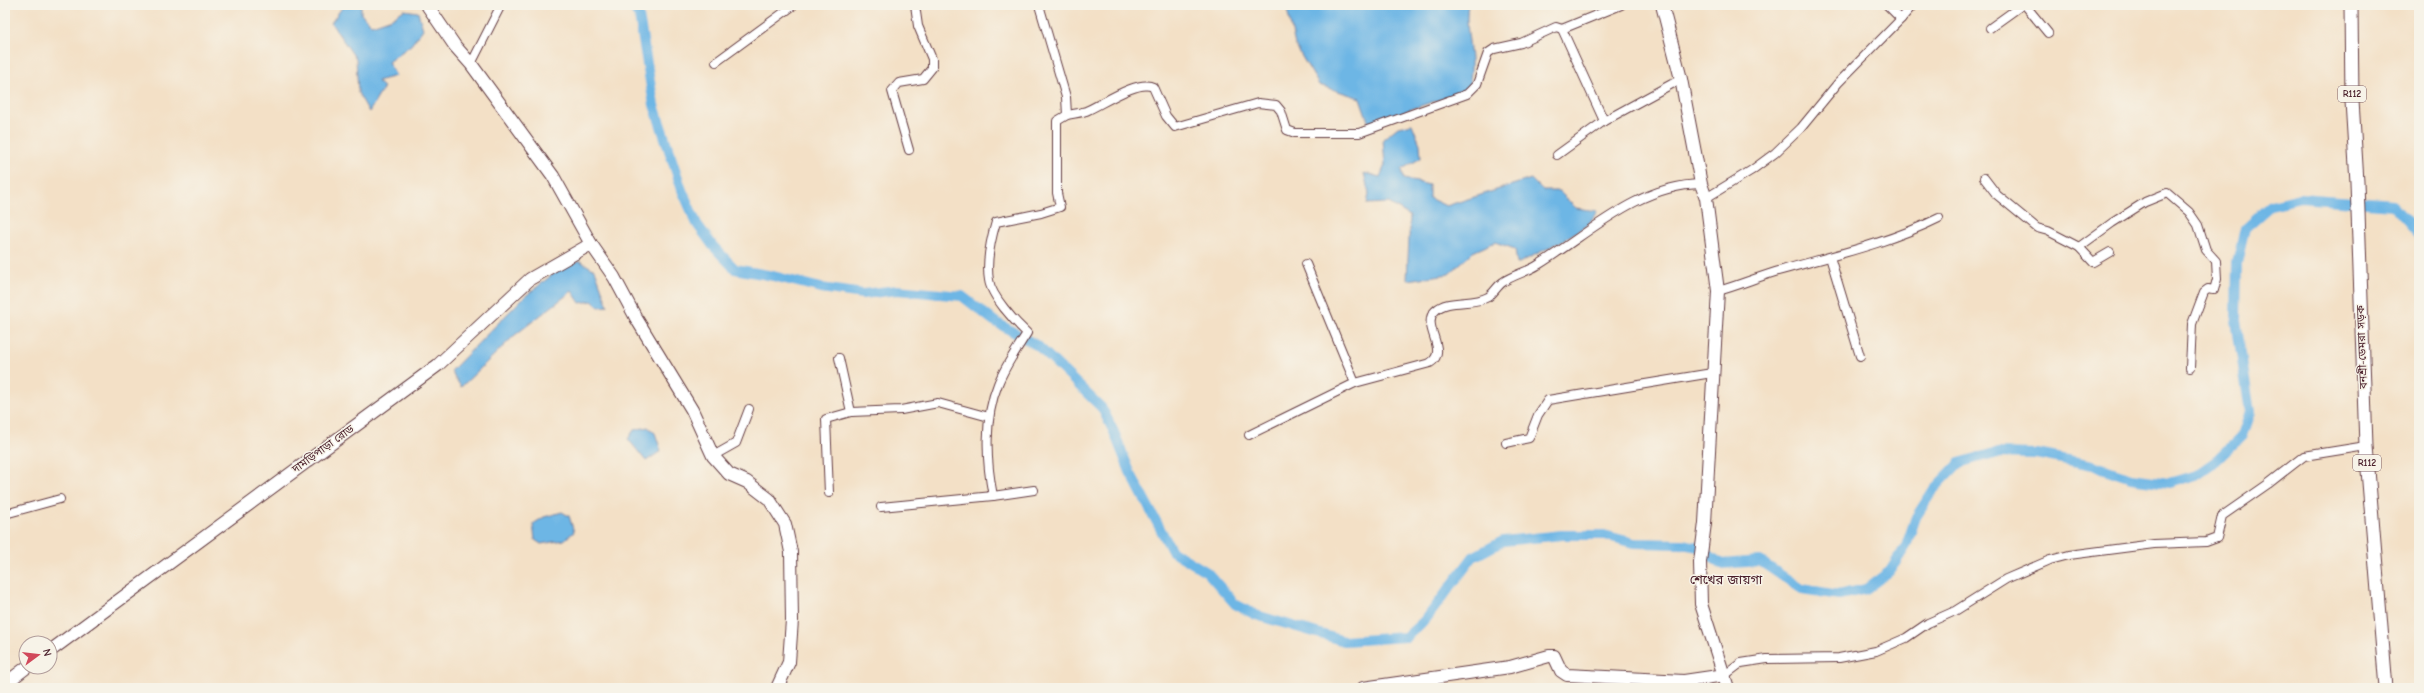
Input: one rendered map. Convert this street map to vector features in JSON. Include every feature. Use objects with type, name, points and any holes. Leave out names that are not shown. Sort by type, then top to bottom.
[{"type":"main road","points":[[427,5],[455,46],[471,64],[553,176],[591,244],[614,277],[647,338],[692,410],[713,456],[729,474],[747,482],[769,499],[785,524],[791,552],[792,620],[790,662],[777,688]]},
{"type":"main road","points":[[1662,5],[1681,79],[1701,184],[1706,198],[1718,291],[1712,373],[1705,522],[1700,562],[1701,604],[1725,674],[1728,688]]},
{"type":"main road","name":"বনশ্রী-ডেমরা সড়ক","points":[[2351,5],[2352,101],[2357,182],[2366,446],[2386,688]]},
{"type":"main road","name":"দামড়িপাড়া রোড","points":[[58,645],[438,365],[530,279],[591,244]]},
{"type":"main road","points":[[1363,688],[1415,684],[1510,667],[1549,656],[1554,656],[1561,671],[1567,674],[1684,681],[1725,674]]},
{"type":"main road","points":[[5,684],[18,674]]},
{"type":"street","points":[[471,64],[500,5]]},
{"type":"street","points":[[716,62],[794,5]]},
{"type":"street","points":[[909,150],[892,91],[899,83],[923,79],[932,68],[932,59],[918,26],[915,5]]},
{"type":"street","points":[[1039,5],[1066,97],[1067,115]]},
{"type":"street","points":[[993,496],[989,475],[989,417],[998,384],[1026,333],[1002,304],[989,281],[991,240],[996,222],[1041,213],[1060,207],[1057,193],[1057,121],[1067,115],[1085,111],[1126,91],[1147,85],[1154,87],[1166,116],[1175,127],[1258,103],[1276,105],[1281,111],[1287,130],[1295,133],[1359,133],[1467,94],[1477,84],[1488,54],[1494,48],[1521,43],[1556,27],[1562,29],[1621,5]]},
{"type":"street","points":[[1887,5],[1901,19]]},
{"type":"street","points":[[1706,198],[1752,170],[1780,148],[1801,128],[1838,83],[1913,5]]},
{"type":"street","points":[[1990,28],[2022,5]]},
{"type":"street","points":[[2025,5],[2048,33]]},
{"type":"street","points":[[1562,29],[1604,121]]},
{"type":"street","points":[[1558,155],[1604,121],[1681,79]]},
{"type":"street","points":[[1984,178],[1997,195],[2038,228],[2048,231],[2079,247],[2093,262],[2110,252]]},
{"type":"street","points":[[1249,435],[1355,383],[1436,360],[1438,354],[1432,317],[1435,311],[1444,306],[1485,298],[1504,282],[1538,266],[1607,216],[1620,209],[1670,188],[1686,184],[1701,184]]},
{"type":"street","points":[[2079,247],[2112,223],[2145,202],[2167,193],[2188,212],[2198,224],[2206,250],[2216,261],[2217,279],[2214,290],[2208,289],[2204,292],[2192,324],[2190,368]]},
{"type":"street","points":[[1718,291],[1891,239],[1939,218]]},
{"type":"street","points":[[1830,257],[1860,356]]},
{"type":"street","points":[[1306,264],[1355,383]]},
{"type":"street","points":[[839,358],[851,412]]},
{"type":"street","points":[[1506,443],[1529,438],[1538,415],[1548,400],[1712,373]]},
{"type":"street","points":[[829,493],[826,419],[851,412],[901,410],[938,403],[989,417]]},
{"type":"street","points":[[713,456],[736,443],[749,410]]},
{"type":"street","points":[[1725,674],[1740,663],[1767,659],[1839,658],[1876,651],[1906,638],[1928,623],[1955,611],[2006,579],[2063,557],[2114,548],[2206,542],[2217,538],[2222,516],[2268,484],[2304,456],[2366,446]]},
{"type":"street","points":[[881,507],[993,496],[1034,490]]},
{"type":"street","points":[[5,514],[60,499]]},
{"type":"water","points":[[344,5],[361,5],[361,14],[372,25],[392,18],[404,10],[418,12],[423,29],[411,45],[388,62],[396,76],[377,81],[384,87],[369,112],[358,93],[356,59],[331,23]]},
{"type":"water","points":[[1286,5],[1468,5],[1467,27],[1471,71],[1470,81],[1466,92],[1369,124],[1360,98],[1319,85],[1295,45]]},
{"type":"water","points":[[1412,124],[1420,144],[1421,158],[1402,169],[1404,179],[1429,185],[1429,198],[1446,206],[1531,179],[1543,191],[1559,191],[1576,208],[1597,211],[1589,224],[1560,242],[1517,264],[1515,249],[1495,242],[1473,252],[1449,274],[1407,280],[1410,216],[1389,203],[1367,204],[1369,194],[1364,173],[1380,177],[1385,165],[1383,139],[1398,127]]},
{"type":"water","points":[[580,261],[595,270],[608,306],[599,307],[592,301],[580,303],[572,291],[515,335],[461,387],[451,371],[523,298],[562,267]]},
{"type":"water","points":[[648,427],[655,433],[661,451],[646,461],[628,439],[634,430]]},
{"type":"water","points":[[562,512],[569,516],[574,532],[564,540],[541,544],[535,540],[533,524],[544,517]]},
{"type":"waterway","points":[[632,5],[639,16],[654,105],[682,190],[697,224],[713,246],[735,269],[773,276],[821,288],[863,294],[897,290],[962,296],[994,321],[1038,346],[1102,408],[1114,432],[1130,472],[1172,551],[1207,572],[1235,604],[1256,615],[1344,641],[1406,637],[1426,619],[1473,557],[1503,541],[1562,535],[1604,535],[1634,543],[1682,544],[1699,547],[1721,564],[1760,561],[1802,589],[1839,595],[1866,589],[1890,571],[1906,546],[1916,517],[1934,489],[1959,463],[1994,453],[2036,454],[2093,465],[2131,478],[2169,483],[2196,475],[2216,461],[2242,436],[2250,412],[2236,321],[2237,263],[2245,228],[2271,205],[2300,198],[2393,205],[2419,234]]},
{"type":"district","name":"শেখের জায়গা","points":[[1726,579]]}]
